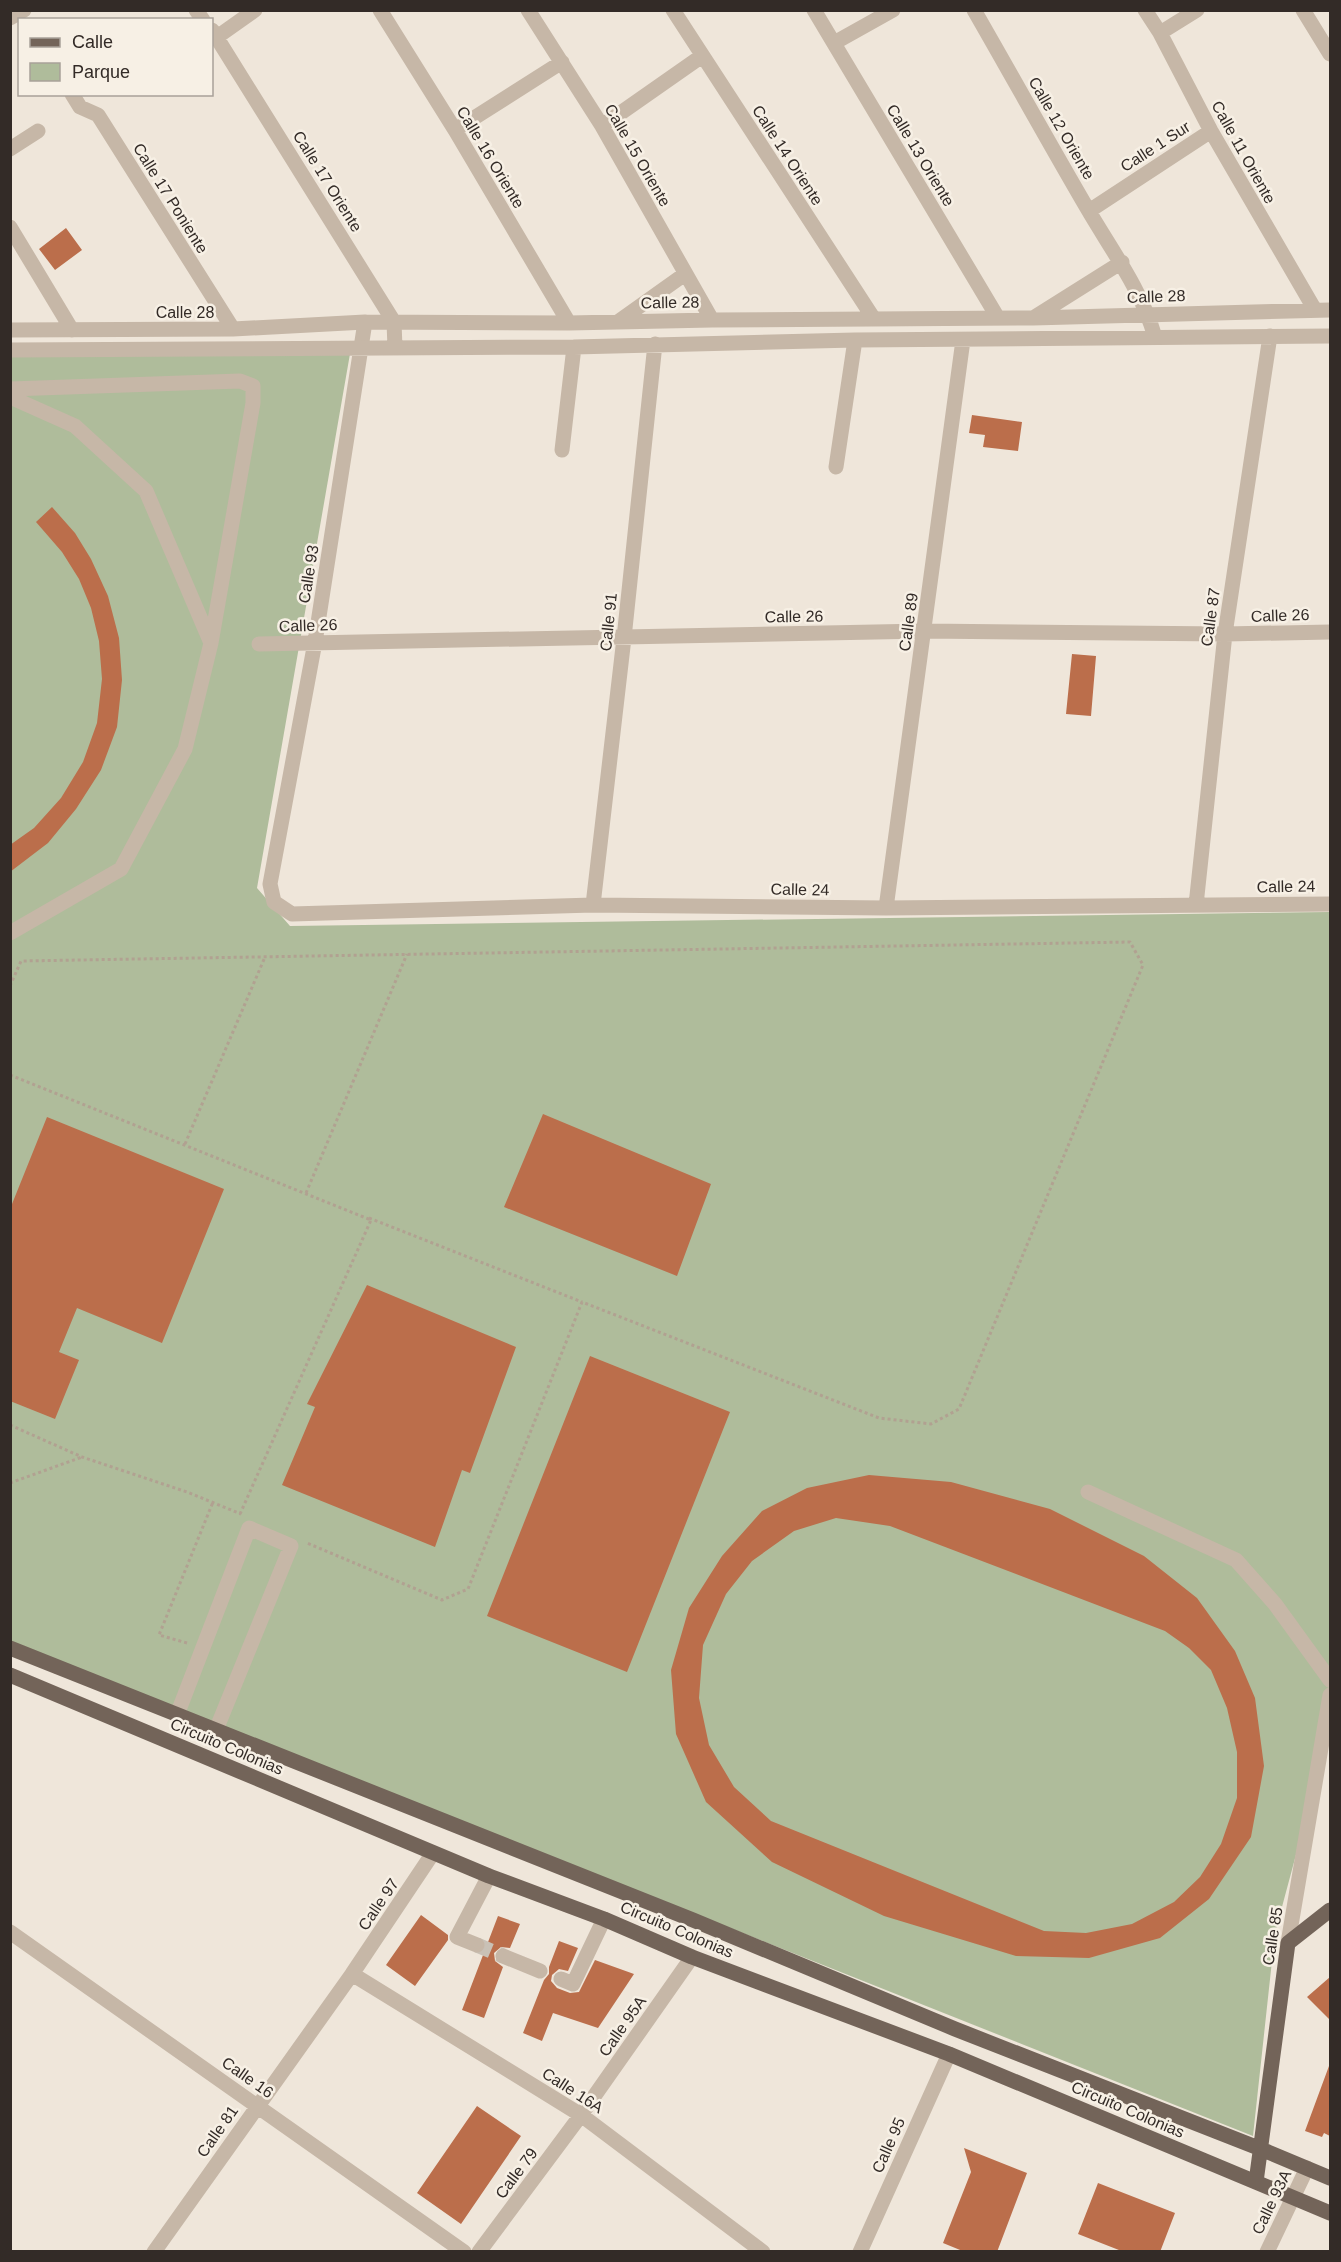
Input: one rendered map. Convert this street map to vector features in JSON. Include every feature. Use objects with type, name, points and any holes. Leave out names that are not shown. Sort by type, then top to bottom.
[{"type":"main road","name":"Circuito Colonias","points":[[10,1648],[682,1915],[955,2029],[1330,2178]]},
{"type":"main road","name":"Circuito Colonias","points":[[12,1680],[107,1715],[489,1876],[604,1918],[692,1957],[949,2054],[1330,2213]]},
{"type":"main road","points":[[107,1715],[116,1691]]},
{"type":"main road","points":[[1288,1943],[1330,1910]]},
{"type":"main road","name":"Calle 85","points":[[1256,2182],[1288,1943]]},
{"type":"street","points":[[214,33],[255,10]]},
{"type":"street","name":"Calle 16 Oriente","points":[[380,10],[455,130],[569,323]]},
{"type":"street","name":"Calle 15 Oriente","points":[[528,10],[602,126],[712,320]]},
{"type":"street","name":"Calle 14 Oriente","points":[[673,10],[874,319]]},
{"type":"street","name":"Calle 13 Oriente","points":[[813,10],[998,318]]},
{"type":"street","points":[[834,43],[893,10]]},
{"type":"street","name":"Calle 12 Oriente","points":[[974,10],[1089,211],[1122,262],[1148,314],[1155,337]]},
{"type":"street","name":"Calle 11 Oriente","points":[[1145,10],[1160,33],[1210,131],[1315,310]]},
{"type":"street","points":[[1160,33],[1197,10]]},
{"type":"street","points":[[1303,10],[1330,54]]},
{"type":"street","name":"Calle 17 Oriente","points":[[214,33],[394,322],[395,348]]},
{"type":"street","points":[[602,126],[702,56]]},
{"type":"street","points":[[455,130],[562,62]]},
{"type":"street","name":"Calle 17 Poniente","points":[[73,96],[80,108],[98,115],[233,329]]},
{"type":"street","points":[[10,149],[38,131]]},
{"type":"street","name":"Calle 1 Sur","points":[[1089,211],[1210,131]]},
{"type":"street","points":[[10,227],[72,330]]},
{"type":"street","points":[[1033,318],[1122,262]]},
{"type":"street","points":[[619,321],[685,274]]},
{"type":"street","name":"Calle 28","points":[[10,330],[233,329],[365,322],[569,323],[1033,318],[1330,310]]},
{"type":"street","name":"Calle 93","points":[[274,902],[270,885],[315,642],[365,322]]},
{"type":"street","name":"Calle 87","points":[[1196,905],[1226,634],[1270,336]]},
{"type":"street","points":[[10,350],[574,347],[855,340],[1330,336]]},
{"type":"street","points":[[836,467],[855,340]]},
{"type":"street","name":"Calle 89","points":[[886,908],[963,340]]},
{"type":"street","name":"Calle 91","points":[[593,904],[655,344]]},
{"type":"street","points":[[562,450],[574,347]]},
{"type":"street","points":[[10,389],[240,381],[253,386],[253,403],[211,643],[185,749],[121,869],[10,933]]},
{"type":"street","points":[[10,397],[75,426],[146,491],[211,643]]},
{"type":"street","name":"Calle 26","points":[[259,644],[925,631],[1226,634],[1330,632]]},
{"type":"street","name":"Calle 24","points":[[274,902],[292,914],[593,904],[886,908],[1330,904]]},
{"type":"street","points":[[1088,1492],[1236,1560],[1275,1604],[1330,1680]]},
{"type":"street","points":[[177,1715],[249,1528],[291,1546],[216,1730]]},
{"type":"street","name":"Calle 85","points":[[1288,1943],[1329,1712],[1330,1695]]},
{"type":"street","name":"Calle 97","points":[[352,1974],[433,1853]]},
{"type":"street","points":[[477,1945],[457,1937],[489,1876]]},
{"type":"street","points":[[561,1979],[573,1984],[604,1918]]},
{"type":"street","name":"Calle 16","points":[[10,1932],[464,2252]]},
{"type":"street","points":[[503,1956],[540,1971]]},
{"type":"street","name":"Calle 95A","points":[[581,2115],[692,1957]]},
{"type":"street","name":"Calle 81","points":[[154,2252],[352,1974]]},
{"type":"street","name":"Calle 16A","points":[[352,1974],[581,2115],[763,2252]]},
{"type":"street","name":"Calle 95","points":[[860,2252],[949,2054]]},
{"type":"street","name":"Calle 79","points":[[479,2252],[581,2115]]},
{"type":"street","name":"Calle 93A","points":[[1267,2252],[1307,2168]]},
{"type":"path","points":[[10,986],[21,961],[1130,942],[1143,965],[959,1409],[931,1424],[879,1418],[10,1075]]},
{"type":"path","points":[[306,1192],[407,954]]},
{"type":"path","points":[[185,1144],[266,957]]},
{"type":"path","points":[[10,1075],[371,1220],[240,1514]]},
{"type":"path","points":[[304,1541],[442,1600],[468,1589],[582,1302]]},
{"type":"path","points":[[10,1425],[82,1457],[213,1502],[251,1519]]},
{"type":"path","points":[[10,1483],[82,1457]]},
{"type":"path","points":[[203,1648],[159,1635],[213,1502]]},
{"type":"green space","points":[[351,348],[257,888],[290,926],[1330,912],[1330,1728],[1275,1933],[1253,2136],[11,1642],[11,350]]},
{"type":"building","points":[[66,228],[82,250],[55,270],[39,249]]},
{"type":"building","points":[[972,415],[1022,422],[1018,451],[983,447],[985,435],[969,433]]},
{"type":"building","points":[[52,507],[75,533],[91,559],[108,596],[119,638],[122,680],[117,727],[101,770],[76,809],[48,843],[10,872],[10,845],[34,828],[61,798],[83,762],[97,723],[102,679],[99,641],[91,608],[79,579],[62,552],[36,522]]},
{"type":"building","points":[[1072,654],[1096,656],[1091,716],[1066,714]]},
{"type":"building","points":[[543,1114],[711,1184],[677,1276],[504,1207]]},
{"type":"building","points":[[47,1117],[224,1189],[162,1343],[77,1308],[59,1352],[79,1360],[55,1419],[10,1401],[10,1209]]},
{"type":"building","points":[[367,1285],[516,1347],[470,1473],[462,1470],[435,1547],[282,1485],[315,1407],[307,1404]]},
{"type":"building","points":[[590,1356],[730,1412],[627,1672],[487,1616]]},
{"type":"building","points":[[869,1475],[951,1482],[1050,1509],[1144,1556],[1197,1598],[1235,1651],[1255,1698],[1264,1766],[1251,1837],[1209,1899],[1160,1938],[1089,1958],[1016,1956],[884,1916],[772,1862],[706,1802],[676,1734],[671,1670],[689,1608],[722,1556],[762,1511],[807,1488]],"holes":[[[836,1518],[890,1526],[1165,1631],[1189,1648],[1211,1670],[1227,1708],[1237,1752],[1237,1798],[1221,1844],[1200,1877],[1174,1902],[1132,1924],[1086,1933],[1044,1931],[771,1821],[734,1787],[709,1745],[699,1698],[703,1645],[726,1594],[752,1561],[794,1531]]]},
{"type":"building","points":[[421,1915],[448,1935],[448,1940],[415,1986],[386,1965]]},
{"type":"building","points":[[498,1916],[520,1924],[510,1948],[501,1947],[494,1953],[495,1961],[503,1967],[484,2018],[462,2010]]},
{"type":"building","points":[[559,1941],[578,1948],[568,1971],[559,1969],[552,1975],[551,1981],[557,1988],[570,1993],[579,1992],[595,1960],[634,1974],[598,2028],[553,2013],[542,2041],[523,2033],[544,1980],[549,1974],[549,1967]]},
{"type":"building","points":[[1330,1977],[1330,2020],[1307,1997]]},
{"type":"building","points":[[1329,2066],[1330,2136],[1324,2133],[1322,2137],[1305,2131]]},
{"type":"building","points":[[477,2106],[521,2136],[461,2224],[417,2193]]},
{"type":"building","points":[[964,2148],[1027,2173],[997,2252],[965,2252],[943,2243],[971,2172]]},
{"type":"building","points":[[1098,2183],[1175,2213],[1160,2252],[1124,2252],[1078,2234]]},
{"type":"tunnel","points":[[477,1945],[503,1956]]}]
